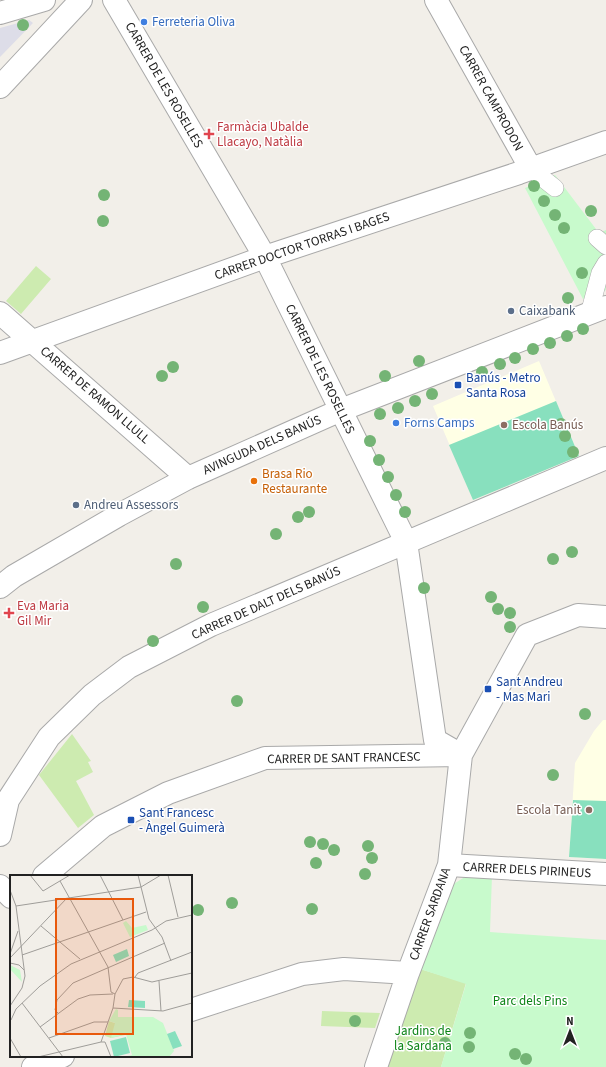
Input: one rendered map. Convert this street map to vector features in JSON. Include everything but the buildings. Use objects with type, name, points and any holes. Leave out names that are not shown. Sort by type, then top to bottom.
[{"type":"street","points":[[0,13],[44,0]]},
{"type":"street","points":[[0,87],[81,0]]},
{"type":"street","name":"CARRER DE LES ROSELLES","points":[[114,0],[265,257],[406,542],[435,740],[461,755]]},
{"type":"street","name":"CARRER CAMPRODON","points":[[436,0],[531,169],[555,188]]},
{"type":"street","name":"CARRER DOCTOR TORRAS I BAGES","points":[[0,353],[34,342],[265,257],[531,169],[606,142]]},
{"type":"street","points":[[598,311],[600,273],[606,263]]},
{"type":"street","name":"AVINGUDA DELS BANÚS","points":[[0,587],[14,576],[119,515],[188,478],[341,410],[598,311]]},
{"type":"street","name":"CARRER DE RAMON LLULL","points":[[0,313],[188,478]]},
{"type":"street","name":"CARRER DE DALT DELS BANÚS","points":[[0,835],[8,800],[49,737],[92,695],[129,667],[211,625],[606,458]]},
{"type":"street","points":[[461,755],[527,635],[578,615],[606,617]]},
{"type":"street","name":"CARRER SARDANA","points":[[376,1067],[408,973],[448,865],[461,755]]},
{"type":"street","name":"CARRER DE SANT FRANCESC","points":[[45,875],[103,826],[168,793],[265,758],[461,755]]},
{"type":"street","name":"CARRER DELS PIRINEUS","points":[[448,865],[606,874]]},
{"type":"street","points":[[0,886],[10,895]]},
{"type":"street","points":[[0,911],[10,903]]},
{"type":"street","points":[[192,1010],[302,974],[344,969],[408,973]]},
{"type":"street","points":[[32,1067],[60,1057]]},
{"type":"shaded area","points":[[29,20],[33,23],[0,57],[0,28]]},
{"type":"shaded area","name":"Escola Banús","points":[[539,361],[579,456],[473,500],[433,406]]},
{"type":"shaded area","name":"Escola Tanit","points":[[603,720],[606,720],[606,859],[569,857],[575,763],[594,731]]},
{"type":"green space","points":[[555,175],[599,233],[606,230],[606,290],[583,299],[525,188]]},
{"type":"green space","points":[[36,266],[51,279],[21,314],[6,301]]},
{"type":"green space","points":[[556,401],[579,456],[473,500],[449,445]]},
{"type":"green space","points":[[72,734],[91,761],[88,762],[93,772],[76,781],[94,815],[78,828],[39,775]]},
{"type":"green space","points":[[573,800],[606,801],[606,859],[569,857]]},
{"type":"green space","name":"Parc dels Pins","points":[[471,873],[492,875],[490,932],[606,940],[606,1067],[441,1067],[466,984],[420,969],[449,887]]},
{"type":"green space","name":"Jardins de la Sardana","points":[[420,969],[466,983],[441,1067],[388,1067]]},
{"type":"green space","points":[[322,1011],[380,1013],[375,1028],[321,1026]]},
{"type":"place","name":"Ferreteria Oliva","points":[[144,22]]},
{"type":"place","name":"Farmàcia Ubalde Llacayo, Natàlia","points":[[209,134]]},
{"type":"place","name":"Caixabank","points":[[511,311]]},
{"type":"place","name":"Banús - Metro Santa Rosa","points":[[458,385]]},
{"type":"place","name":"Forns Camps","points":[[396,423]]},
{"type":"place","name":"Escola Banús","points":[[504,425]]},
{"type":"place","name":"Brasa Rio Restaurante","points":[[254,481]]},
{"type":"place","name":"Andreu Assessors","points":[[76,505]]},
{"type":"place","name":"Eva Maria Gil Mir","points":[[9,613]]},
{"type":"place","name":"Sant Andreu - Mas Mari","points":[[488,689]]},
{"type":"place","name":"Escola Tanit","points":[[589,810]]},
{"type":"place","name":"Sant Francesc - Àngel Guimerà","points":[[131,820]]}]
